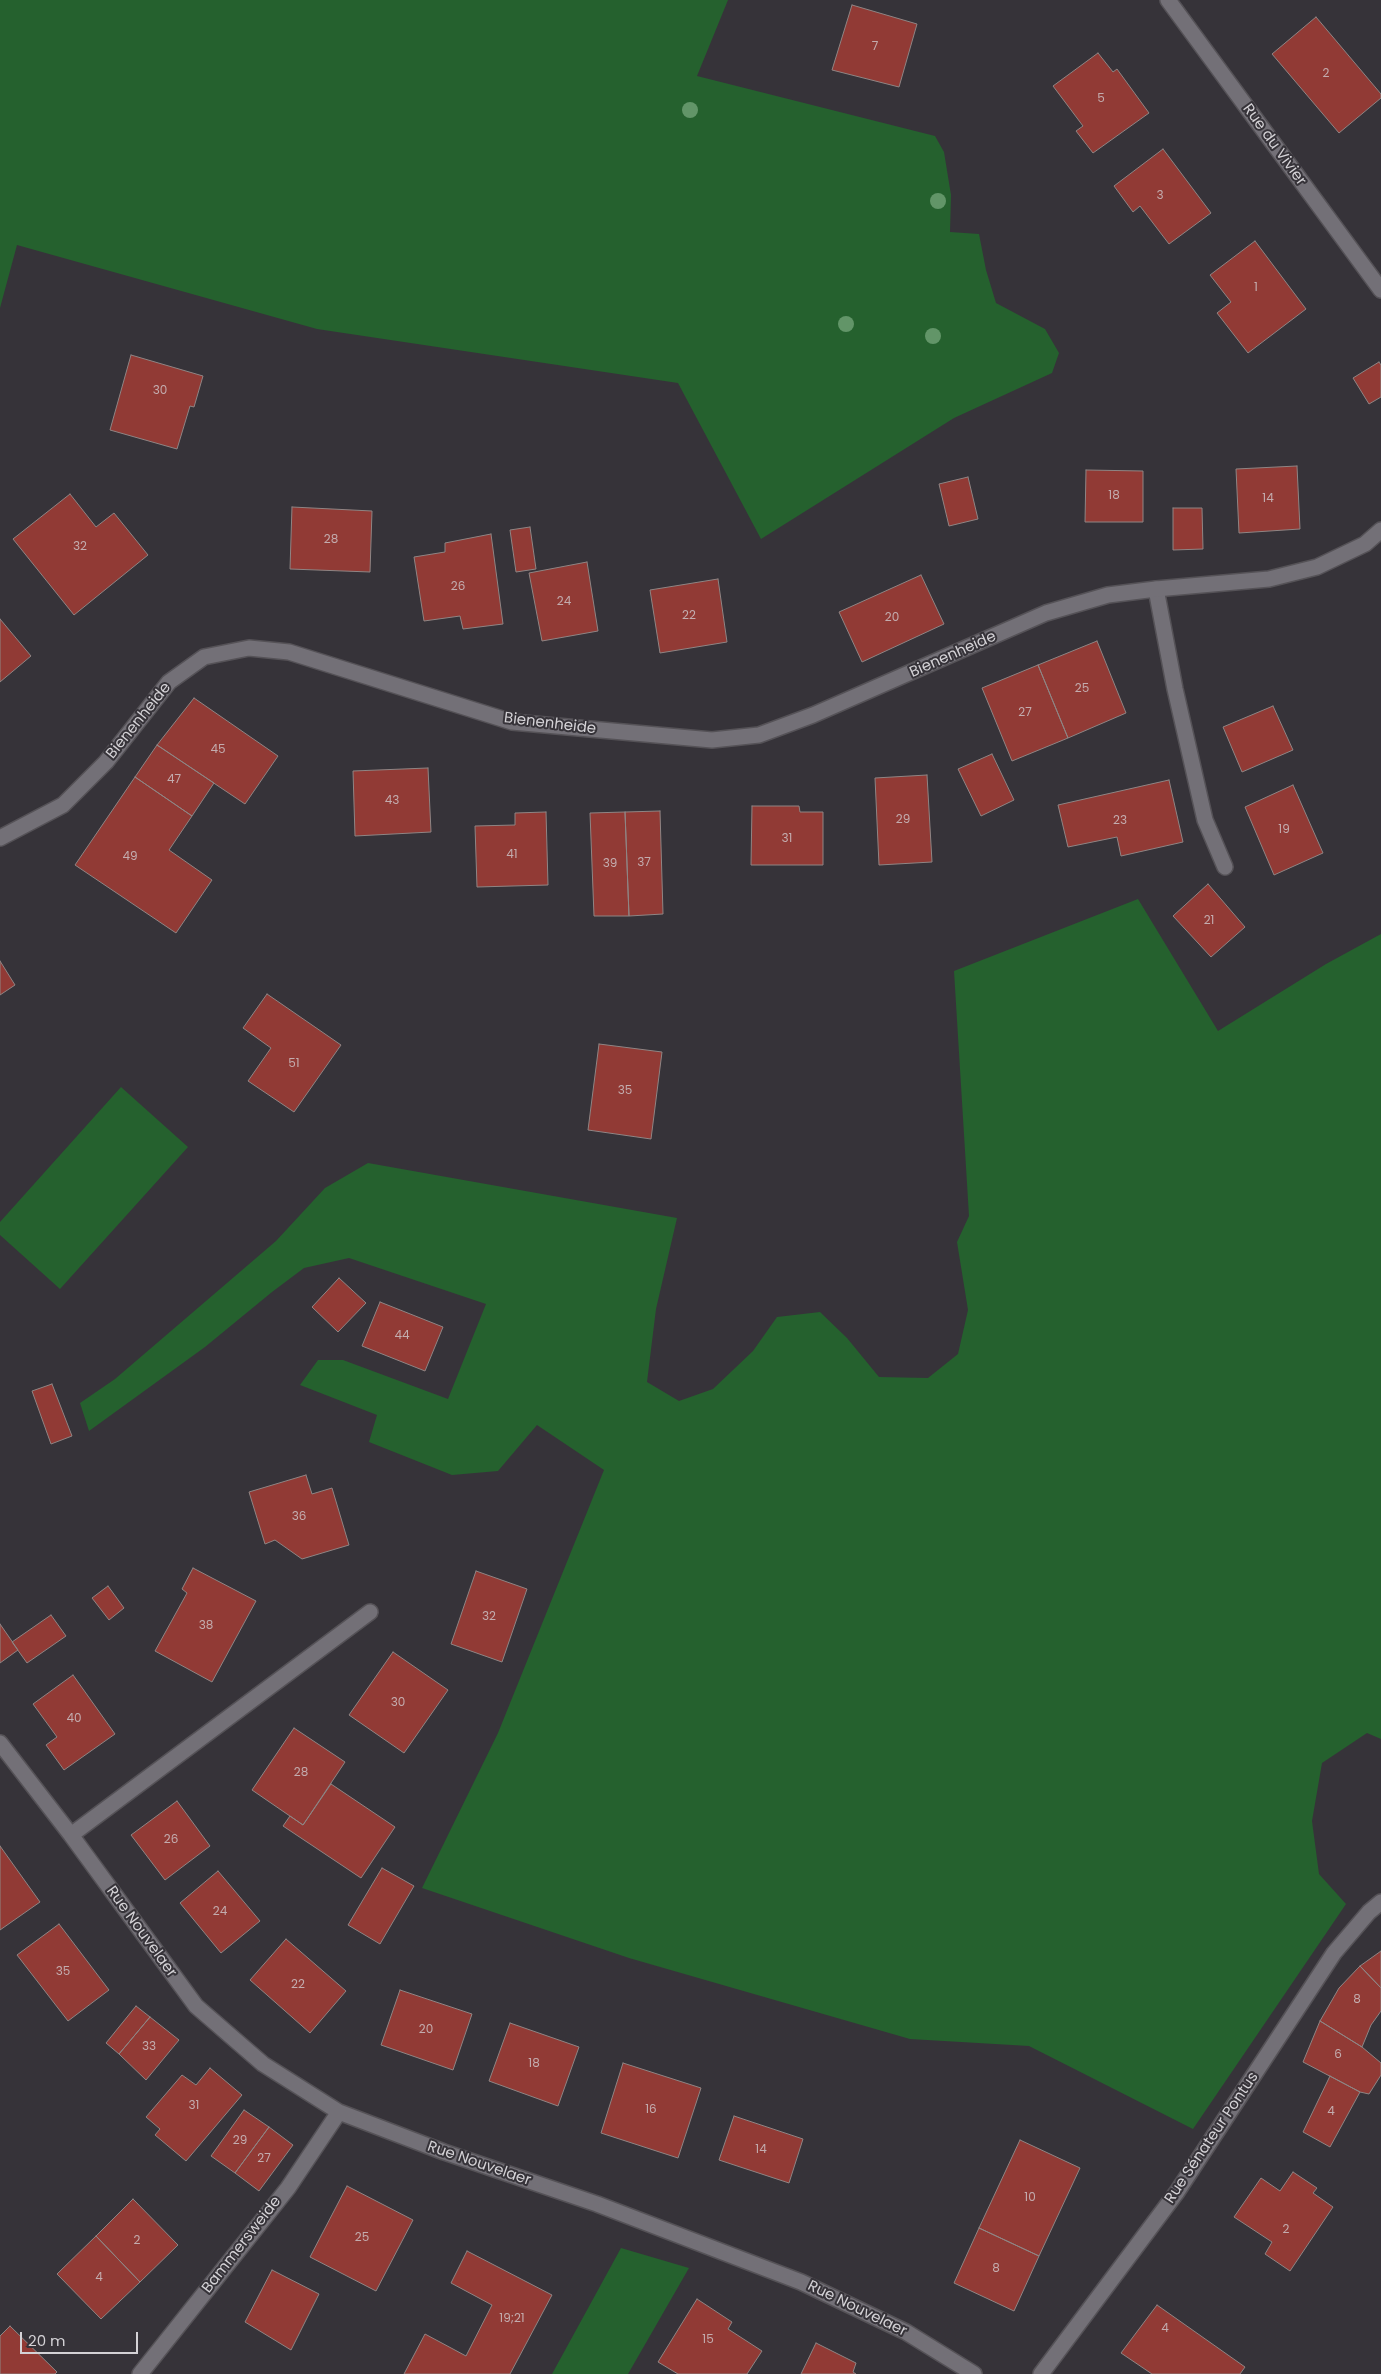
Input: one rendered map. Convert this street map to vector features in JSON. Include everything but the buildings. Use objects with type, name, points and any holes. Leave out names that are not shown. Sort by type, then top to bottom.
[{"type":"street","name":"Rue du Vivier","points":[[1168,0],[1381,290]]},
{"type":"street","name":"Bienenheide","points":[[0,838],[63,805],[106,762],[169,682],[204,657],[249,648],[289,652],[512,722],[712,740],[759,735],[813,715],[1046,613],[1108,595],[1156,589],[1269,580],[1318,567],[1365,544],[1381,530]]},
{"type":"street","points":[[1156,589],[1175,689],[1205,820],[1225,867]]},
{"type":"street","points":[[71,1835],[370,1612]]},
{"type":"street","name":"Rue Nouvelaer","points":[[0,1743],[71,1835],[196,2006],[263,2064],[339,2112],[444,2152],[597,2204],[801,2282],[906,2332],[974,2374]]},
{"type":"street","name":"Rue Sénateur Pontus","points":[[1041,2374],[1178,2192],[1334,1953],[1368,1912],[1381,1902]]},
{"type":"street","name":"Bammersweide","points":[[140,2374],[288,2188],[339,2112]]},
{"type":"green space","points":[[0,0],[728,0],[697,76],[935,136],[944,152],[951,195],[950,232],[979,234],[986,270],[996,303],[1045,329],[1059,353],[1052,373],[954,418],[761,539],[678,383],[317,329],[17,245],[0,308]]},
{"type":"green space","points":[[1138,899],[1218,1031],[1326,964],[1381,934],[1381,1739],[1367,1733],[1322,1763],[1312,1821],[1319,1874],[1346,1904],[1193,2129],[1029,2046],[910,2039],[629,1958],[422,1888],[498,1733],[604,1470],[537,1425],[498,1471],[452,1475],[369,1442],[377,1415],[300,1385],[318,1360],[343,1360],[448,1399],[486,1304],[349,1258],[304,1268],[205,1347],[89,1431],[80,1403],[115,1379],[276,1241],[325,1188],[368,1163],[677,1218],[656,1309],[647,1382],[679,1401],[713,1389],[753,1351],[777,1317],[820,1312],[847,1338],[879,1377],[928,1378],[958,1354],[968,1310],[957,1242],[969,1216],[954,971]]},
{"type":"green space","points":[[121,1087],[188,1147],[60,1289],[0,1235],[0,1222]]},
{"type":"green space","points":[[621,2248],[689,2268],[628,2374],[552,2374]]}]
